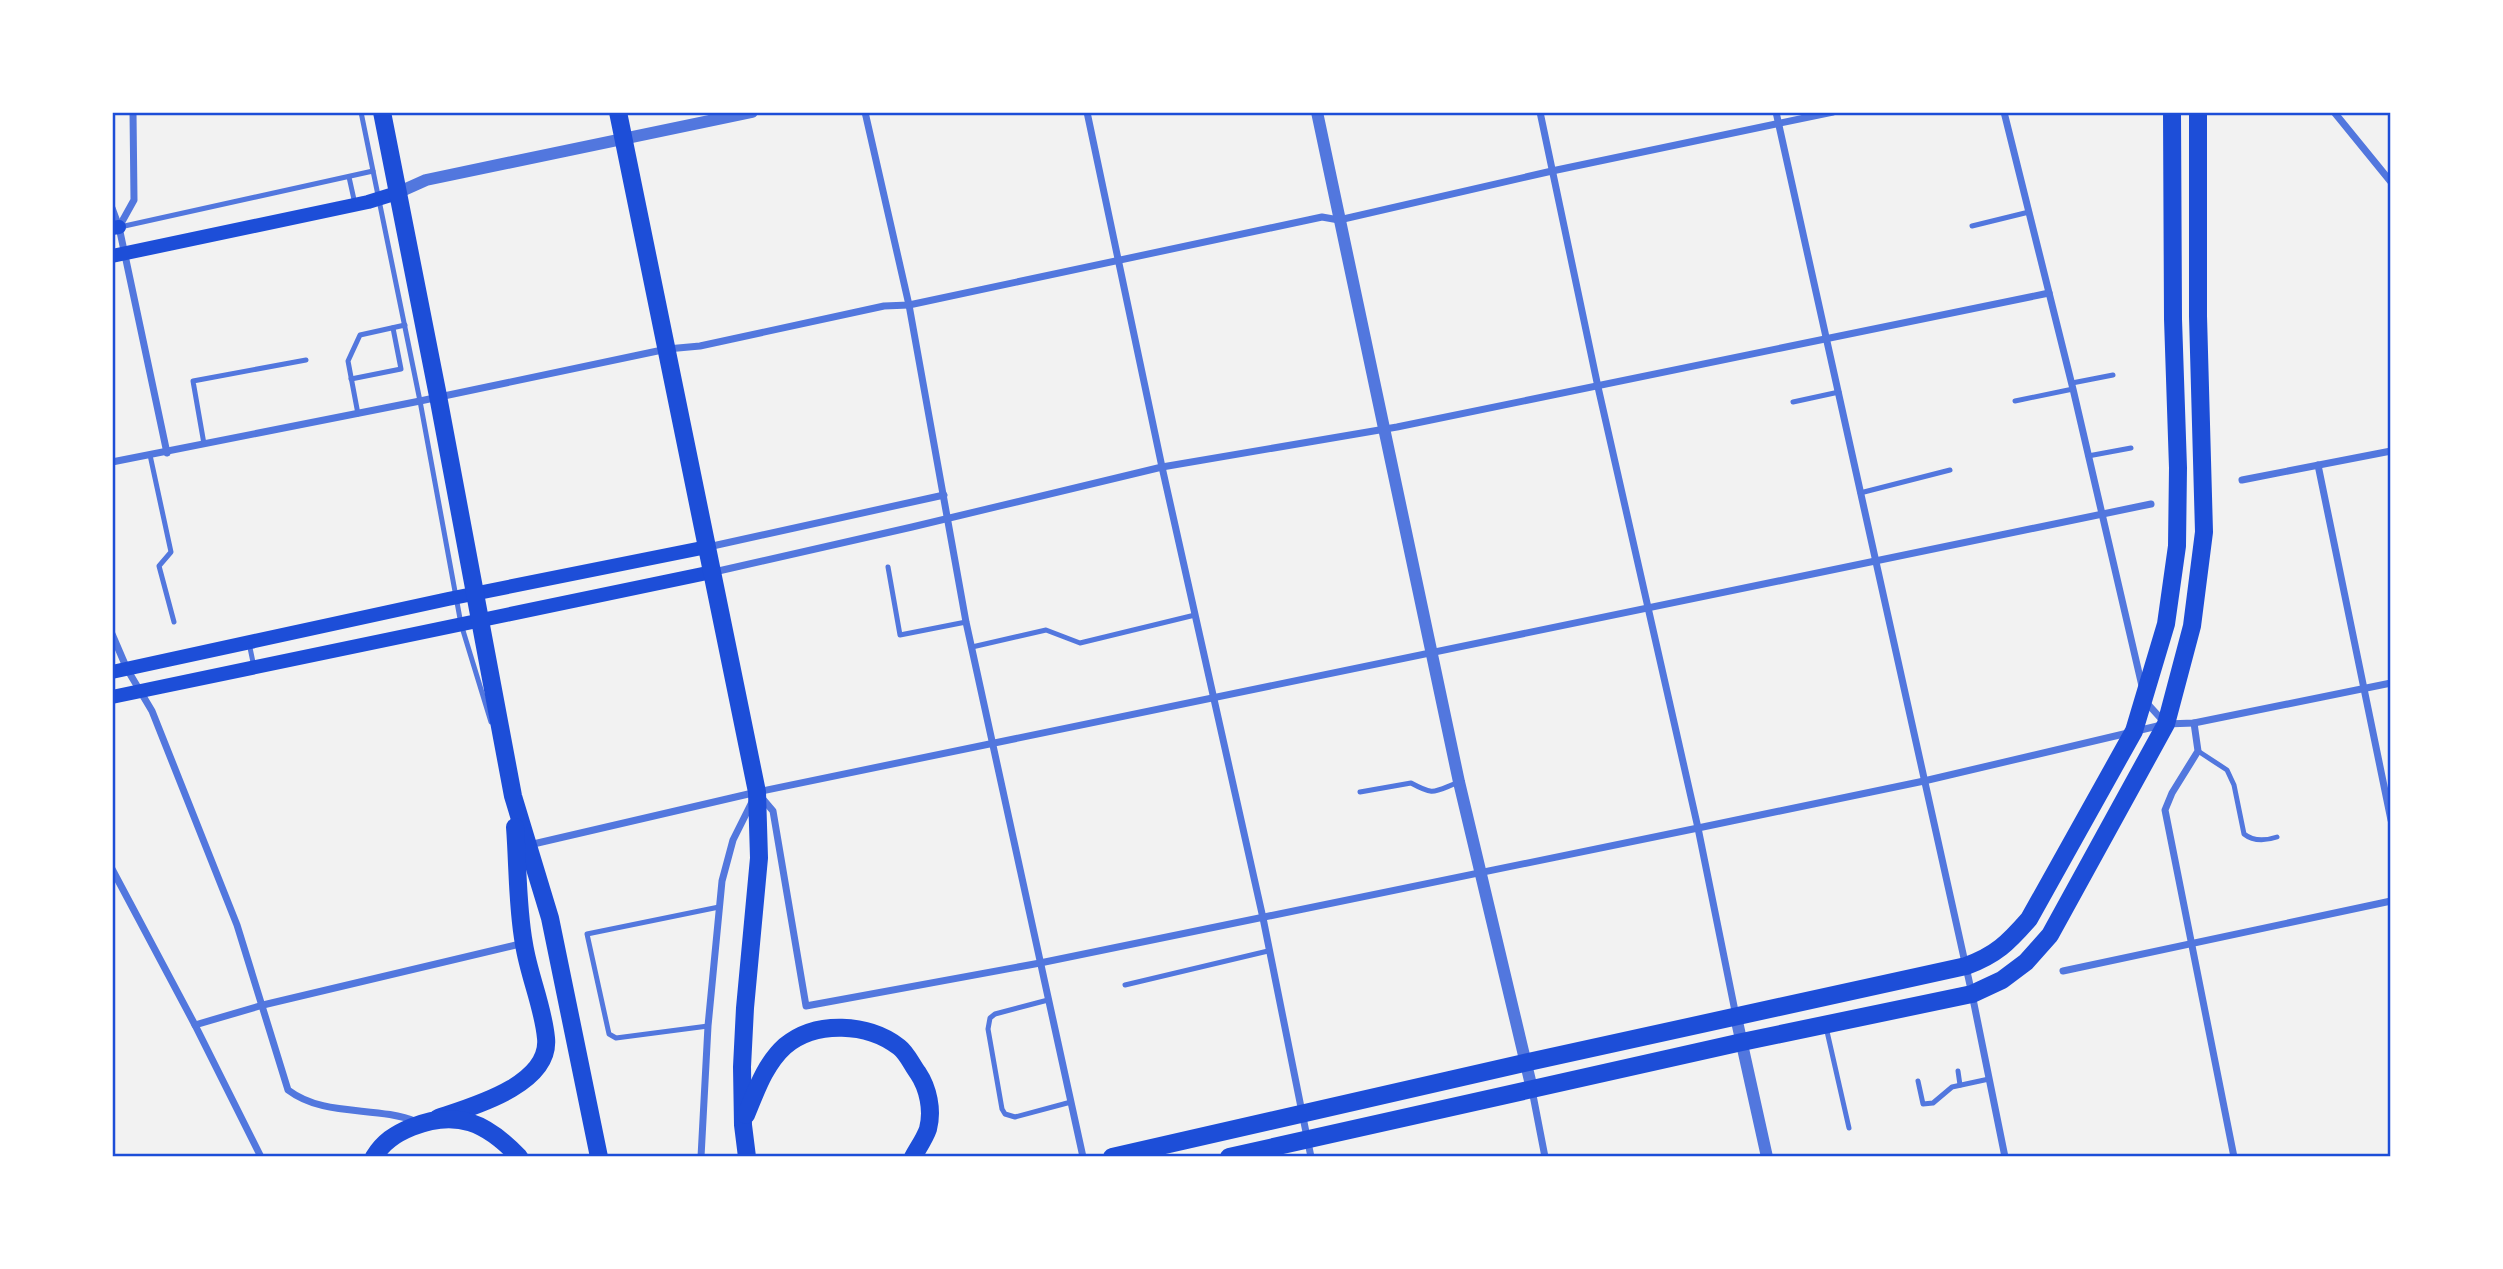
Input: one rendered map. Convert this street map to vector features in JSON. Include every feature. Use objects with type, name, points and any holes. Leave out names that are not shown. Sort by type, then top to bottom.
[{"type":"main road","points":[[382,112],[438,396],[466,596],[480,621],[513,796],[550,918],[599,1157]]},
{"type":"main road","points":[[618,112],[757,792],[759,858],[745,1007],[743,1125],[747,1157]]},
{"type":"main road","points":[[1112,1157],[1966,966],[1990,957],[2007,943],[2029,919],[2134,731],[2166,624],[2177,546],[2178,468],[2173,318],[2172,112]]},
{"type":"main road","points":[[1229,1157],[1309,1148],[1532,1089],[1972,994],[2002,980],[2026,962],[2050,935],[2166,724],[2192,626],[2204,532],[2198,291],[2198,112]]},
{"type":"main road","points":[[118,255],[397,193]]},
{"type":"main road","points":[[112,672],[707,547]]},
{"type":"main road","points":[[112,697],[712,572]]},
{"type":"main road","points":[[374,1157],[381,1146],[399,1132],[496,1098],[526,1077],[540,1062],[547,1041],[524,943],[513,796]]},
{"type":"main road","points":[[743,1125],[762,1077],[784,1047],[800,1036],[820,1028],[864,1029],[901,1048],[926,1085],[930,1106],[928,1128],[913,1157]]},
{"type":"main road","points":[[430,1121],[459,1119],[472,1122],[502,1139],[519,1157]]},
{"type":"street","points":[[115,227],[134,200],[133,112]]},
{"type":"street","points":[[397,193],[426,180],[752,112]]},
{"type":"street","points":[[865,112],[909,304],[966,622],[1083,1157]]},
{"type":"street","points":[[1087,112],[1162,467],[1263,918],[1309,1148]]},
{"type":"street","points":[[1317,112],[1459,782],[1532,1089],[1545,1157]]},
{"type":"street","points":[[1540,112],[1598,387],[1698,828],[1767,1157]]},
{"type":"street","points":[[1776,112],[2006,1157]]},
{"type":"street","points":[[112,462],[167,453],[667,349],[700,346],[884,306],[909,304],[1322,217],[1339,220],[1552,171],[1833,112]]},
{"type":"street","points":[[2004,112],[2073,386],[2145,700],[2166,724]]},
{"type":"street","points":[[2334,112],[2391,182]]},
{"type":"street","points":[[112,208],[118,255],[167,453]]},
{"type":"street","points":[[712,572],[1162,467],[1383,430],[2049,293]]},
{"type":"street","points":[[2242,480],[2391,451]]},
{"type":"street","points":[[2318,465],[2391,820]]},
{"type":"street","points":[[707,547],[944,495]]},
{"type":"street","points":[[528,845],[757,792],[2151,504]]},
{"type":"street","points":[[112,634],[127,668],[152,711],[237,925],[288,1090],[296,1096],[324,1106],[430,1121]]},
{"type":"street","points":[[757,792],[773,811],[806,1006],[1263,918],[1924,781],[2166,724],[2194,723],[2391,683]]},
{"type":"street","points":[[2194,723],[2198,751],[2172,793],[2165,810],[2234,1157]]},
{"type":"street","points":[[701,1157],[708,1026],[722,881],[733,840],[757,792]]},
{"type":"street","points":[[112,869],[261,1157]]},
{"type":"street","points":[[2063,971],[2391,901]]},
{"type":"street","points":[[195,1025],[263,1005],[524,943]]},
{"type":"street","points":[[695,1157],[700,1143]]},
{"type":"lane","points":[[361,112],[420,401],[466,596],[461,624],[513,796]]},
{"type":"lane","points":[[115,227],[373,171]]},
{"type":"lane","points":[[349,177],[355,204]]},
{"type":"lane","points":[[1972,226],[2029,212]]},
{"type":"lane","points":[[358,414],[348,361],[360,335],[405,325]]},
{"type":"lane","points":[[351,379],[401,369],[393,328]]},
{"type":"lane","points":[[205,445],[193,381],[306,360]]},
{"type":"lane","points":[[2015,401],[2113,375]]},
{"type":"lane","points":[[1793,402],[1839,392]]},
{"type":"lane","points":[[2088,456],[2131,448]]},
{"type":"lane","points":[[150,455],[171,552],[159,566],[174,622]]},
{"type":"lane","points":[[1860,493],[1950,470]]},
{"type":"lane","points":[[888,567],[900,635],[966,622]]},
{"type":"lane","points":[[972,647],[1046,629],[1080,643],[1195,615]]},
{"type":"lane","points":[[249,643],[255,668]]},
{"type":"lane","points":[[2198,751],[2227,769],[2234,785],[2244,834],[2250,839],[2265,841],[2277,837]]},
{"type":"lane","points":[[1360,792],[1411,783],[1422,791],[1429,792],[1459,782]]},
{"type":"lane","points":[[708,1026],[616,1038],[609,1034],[587,934],[719,907]]},
{"type":"lane","points":[[1125,985],[1268,951]]},
{"type":"lane","points":[[1048,1000],[995,1014],[990,1018],[988,1029],[1002,1108],[1005,1114],[1015,1116],[1071,1102]]},
{"type":"lane","points":[[1826,1024],[1849,1128]]},
{"type":"lane","points":[[1958,1072],[1960,1085]]},
{"type":"lane","points":[[1918,1080],[1923,1104],[1933,1103],[1952,1087],[1989,1079]]}]
